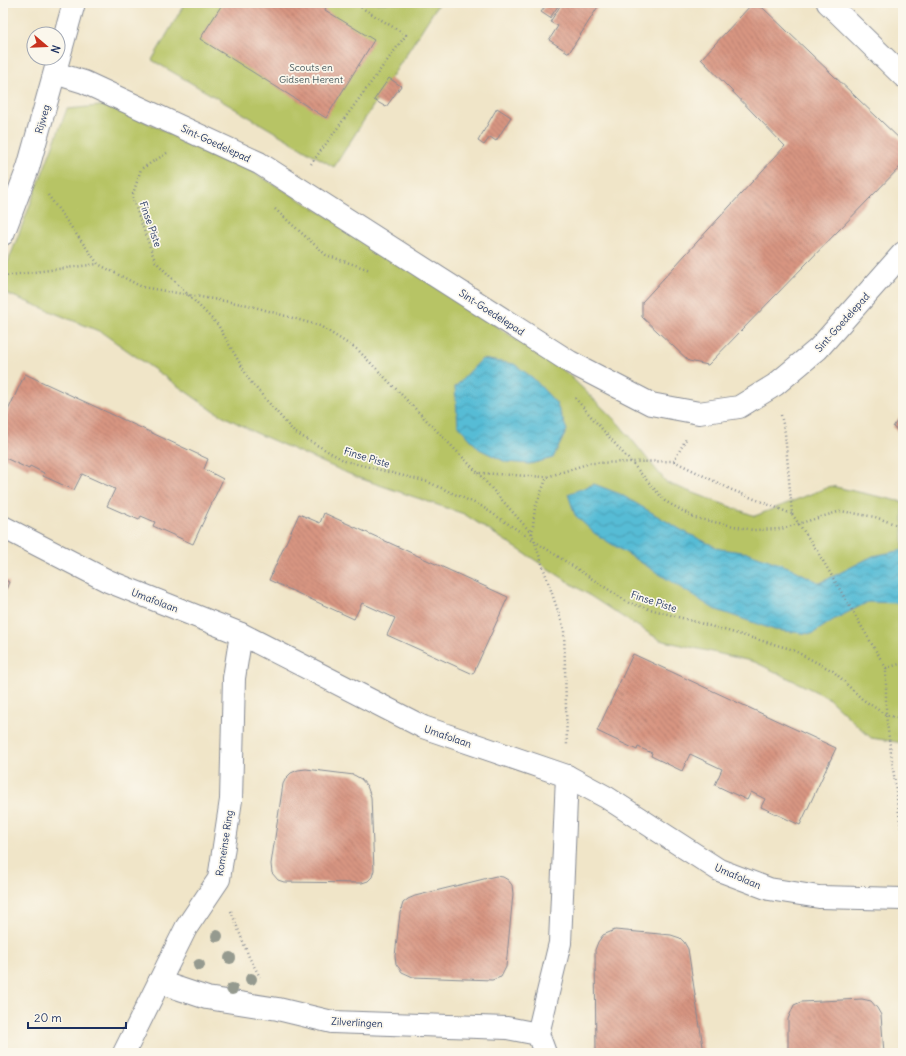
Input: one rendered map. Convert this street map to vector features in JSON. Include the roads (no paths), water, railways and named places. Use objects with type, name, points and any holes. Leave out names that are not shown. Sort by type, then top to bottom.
[{"type":"street","name":"Rijweg","points":[[3,234],[28,168],[74,3]]},
{"type":"street","points":[[828,3],[901,74]]},
{"type":"street","name":"Sint-Goedelepad","points":[[55,73],[84,82],[259,163],[570,362],[651,404],[699,413],[739,407],[775,385],[818,349],[903,253]]},
{"type":"street","name":"Umafolaan","points":[[3,527],[108,581],[241,634],[423,727],[567,776],[606,797],[719,870],[769,889],[819,897],[903,899]]},
{"type":"street","name":"Romeinse Ring","points":[[124,1053],[186,928],[219,879],[231,800],[234,678],[241,634]]},
{"type":"street","points":[[542,1043],[560,943],[567,776]]},
{"type":"street","name":"Zilverlingen","points":[[160,982],[207,998],[278,1009],[332,1022],[507,1028],[542,1043]]},
{"type":"water","points":[[482,359],[514,364],[533,378],[556,403],[567,430],[553,458],[530,464],[506,462],[479,449],[458,425],[455,387]]},
{"type":"water","points":[[594,484],[620,494],[683,531],[720,549],[749,553],[791,568],[820,583],[873,556],[903,550],[903,606],[900,603],[868,602],[833,620],[812,634],[775,630],[714,609],[594,533],[575,515],[568,494]]},
{"type":"park label","name":"Scouts en Gidsen Herent","points":[[311,72]]}]
